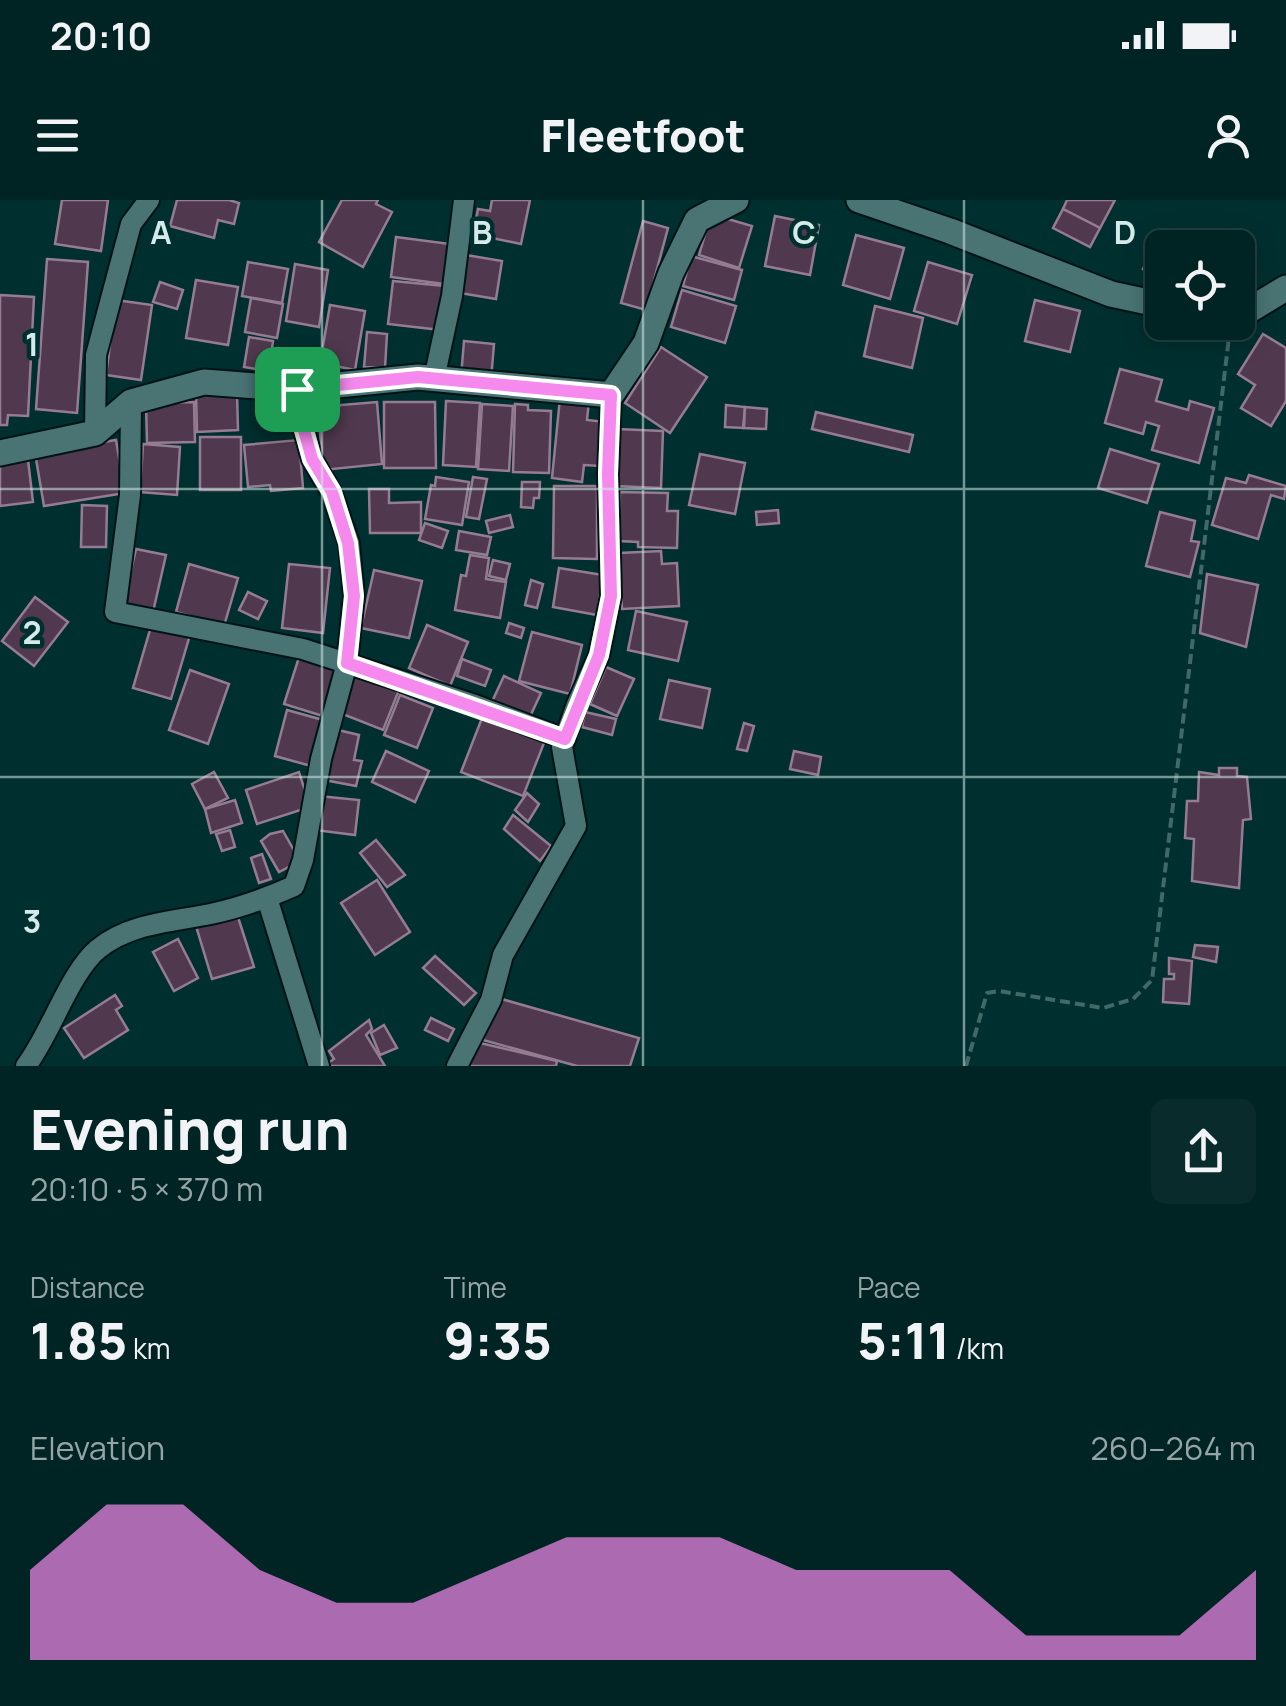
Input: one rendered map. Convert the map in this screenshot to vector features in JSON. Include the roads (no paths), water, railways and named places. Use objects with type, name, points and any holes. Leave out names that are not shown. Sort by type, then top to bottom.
[{"type":"street","points":[[95,433],[96,355],[131,224],[149,200]]},
{"type":"street","points":[[434,379],[452,296],[464,200]]},
{"type":"street","points":[[457,1066],[491,1000],[504,955],[576,826],[562,747],[599,655],[611,596],[611,395],[646,343],[671,273],[697,220],[736,200]]},
{"type":"street","points":[[859,200],[950,230],[1111,294],[1145,302]]},
{"type":"street","points":[[1255,310],[1286,288]]},
{"type":"street","points":[[0,453],[95,433],[131,402],[204,382],[297,389],[418,377],[611,395]]},
{"type":"street","points":[[26,1066],[49,1033],[76,978],[98,949],[143,926],[215,913],[294,886],[304,860],[320,759],[347,663],[354,596],[348,543],[332,492],[312,459],[297,389]]},
{"type":"street","points":[[131,402],[130,494],[115,612],[302,649],[565,739]]},
{"type":"street","points":[[267,898],[319,1066]]}]
